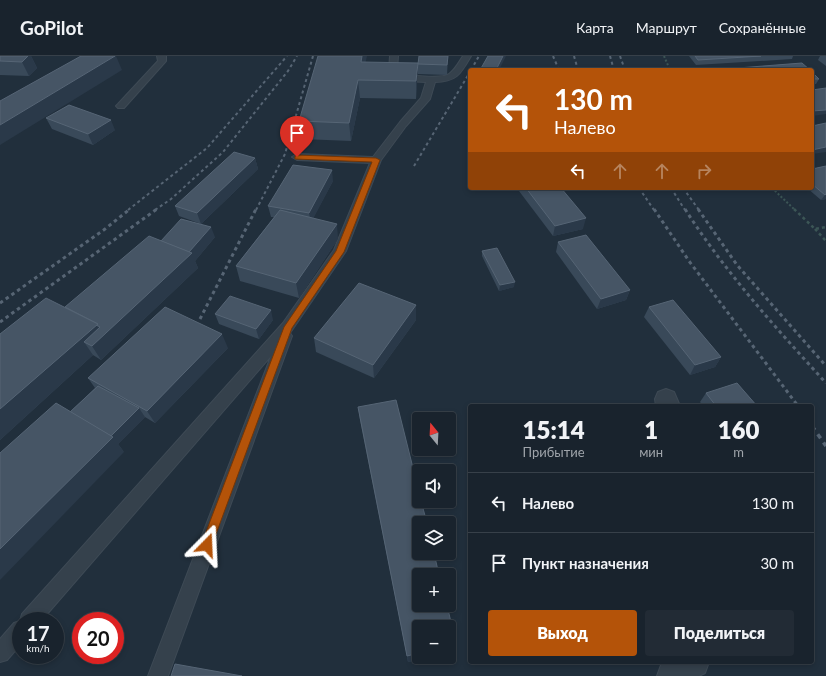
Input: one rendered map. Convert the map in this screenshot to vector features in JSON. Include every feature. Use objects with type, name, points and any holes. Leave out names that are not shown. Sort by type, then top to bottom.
[{"type":"street","points":[[672,676],[691,664]]},
{"type":"lane","points":[[122,106],[162,61],[161,56]]},
{"type":"lane","points":[[394,56],[393,70],[395,75],[404,78],[431,79],[453,77],[467,56]]},
{"type":"lane","points":[[37,612],[288,327],[340,252],[376,160],[402,124],[425,99],[431,79]]},
{"type":"lane","points":[[297,157],[376,160]]},
{"type":"lane","points":[[158,676],[288,327]]},
{"type":"lane","points":[[0,653],[12,640]]},
{"type":"path","points":[[664,56],[669,68]]},
{"type":"path","points":[[774,190],[816,229],[826,241]]},
{"type":"path","points":[[816,229],[826,227]]},
{"type":"building","points":[[0,56],[28,56],[22,62],[0,61]]},
{"type":"building","points":[[81,56],[115,56],[0,125],[0,101]]},
{"type":"building","points":[[318,56],[362,56],[361,62],[418,63],[416,81],[358,80],[349,123],[299,121]]},
{"type":"building","points":[[419,56],[448,56],[447,65],[418,64]]},
{"type":"building","points":[[488,56],[503,56],[497,68],[481,68]]},
{"type":"building","points":[[695,56],[761,56],[698,60]]},
{"type":"building","points":[[802,63],[808,68],[738,68]]},
{"type":"building","points":[[814,74],[819,79],[814,79]]},
{"type":"building","points":[[826,88],[826,110],[814,111],[814,90]]},
{"type":"building","points":[[69,105],[111,120],[88,134],[46,118]]},
{"type":"building","points":[[826,123],[826,147],[814,150],[814,126]]},
{"type":"building","points":[[234,152],[255,158],[197,213],[175,206]]},
{"type":"building","points":[[293,165],[332,170],[309,213],[268,206]]},
{"type":"building","points":[[826,166],[825,195],[814,186],[814,169]]},
{"type":"building","points":[[528,190],[563,190],[586,218],[555,226]]},
{"type":"building","points":[[280,210],[337,224],[296,283],[236,266]]},
{"type":"building","points":[[181,219],[211,227],[189,252],[161,241]]},
{"type":"building","points":[[586,235],[630,290],[601,299],[558,242]]},
{"type":"building","points":[[149,236],[192,253],[92,346],[84,342],[100,327],[96,325],[98,324],[65,307]]},
{"type":"building","points":[[497,248],[515,282],[500,285],[482,251]]},
{"type":"building","points":[[359,283],[416,305],[373,365],[314,338]]},
{"type":"building","points":[[230,296],[271,310],[256,329],[215,314]]},
{"type":"building","points":[[46,298],[98,324],[0,409],[0,334]]},
{"type":"building","points":[[673,300],[721,357],[695,365],[649,307]]},
{"type":"building","points":[[165,307],[222,334],[147,411],[88,378]]},
{"type":"building","points":[[737,383],[755,404],[714,404],[706,393]]},
{"type":"building","points":[[98,386],[139,408],[111,436],[70,412]]},
{"type":"building","points":[[396,400],[412,464],[412,508],[423,508],[425,516],[412,516],[412,560],[436,560],[437,568],[412,568],[412,612],[449,612],[450,620],[412,620],[412,655],[407,656],[358,407]]},
{"type":"building","points":[[56,403],[113,437],[0,549],[0,453]]},
{"type":"building","points":[[175,664],[242,676],[171,676]]},
{"type":"railway","points":[[128,210],[207,148],[287,56]]},
{"type":"railway","points":[[155,210],[171,199],[223,152],[288,71],[297,56]]},
{"type":"railway","points":[[256,210],[285,154],[313,56]]},
{"type":"railway","points":[[472,68],[479,56]]},
{"type":"railway","points":[[553,56],[558,68]]},
{"type":"railway","points":[[574,56],[577,68]]},
{"type":"railway","points":[[610,56],[613,68]]},
{"type":"railway","points":[[620,56],[624,68]]},
{"type":"railway","points":[[414,166],[468,75]]},
{"type":"railway","points":[[640,190],[654,210]]},
{"type":"railway","points":[[672,190],[685,210]]},
{"type":"railway","points":[[684,190],[699,210]]},
{"type":"railway","points":[[0,303],[105,229],[130,209]]},
{"type":"railway","points":[[0,322],[157,209]]},
{"type":"railway","points":[[200,319],[256,209]]},
{"type":"railway","points":[[654,209],[689,261],[796,404]]},
{"type":"railway","points":[[685,209],[700,232],[734,277],[826,383]]},
{"type":"railway","points":[[698,209],[737,265],[826,366]]},
{"type":"railway","points":[[814,429],[826,446]]},
{"type":"route","points":[[207,545],[288,327],[340,252],[376,160],[297,157]]}]
